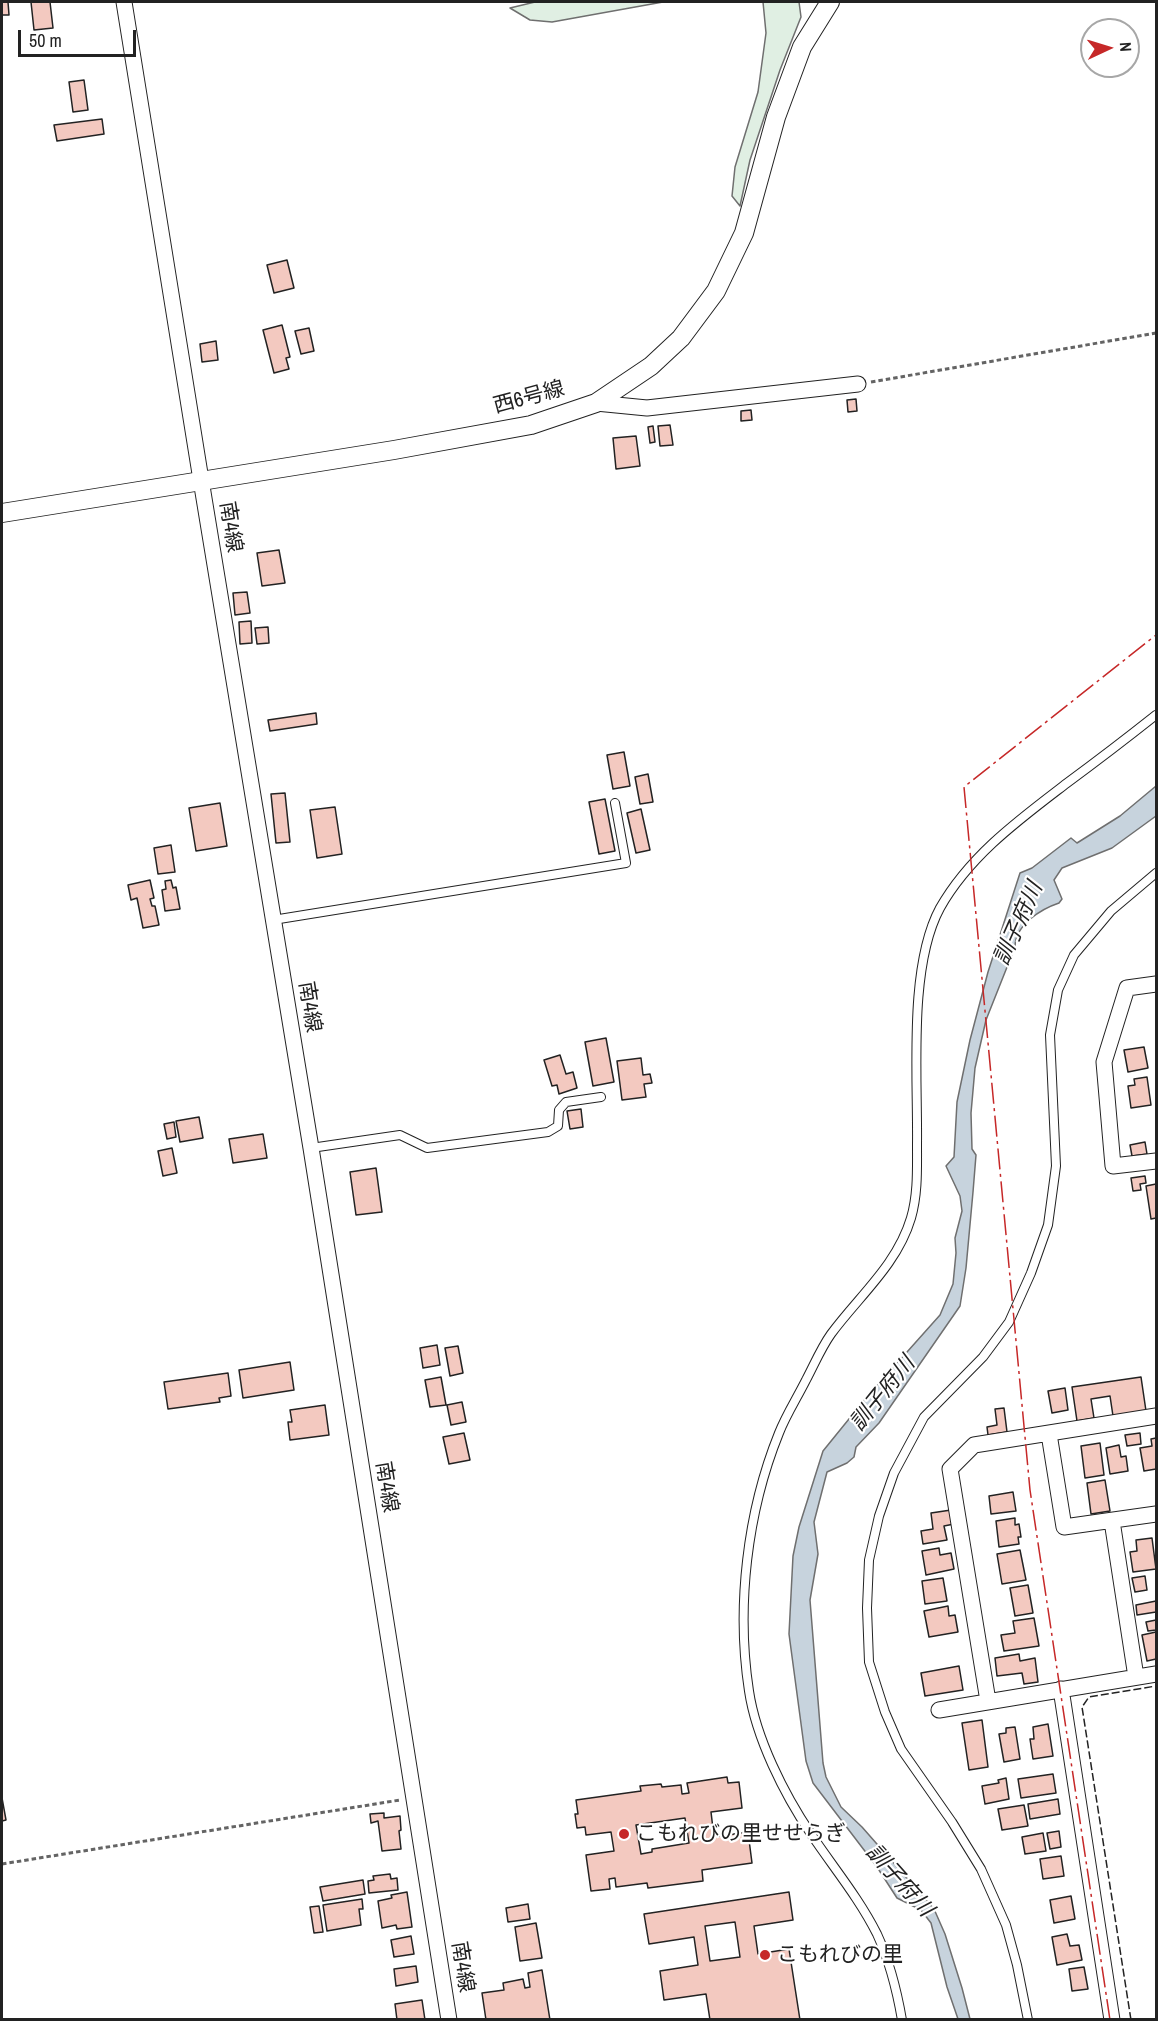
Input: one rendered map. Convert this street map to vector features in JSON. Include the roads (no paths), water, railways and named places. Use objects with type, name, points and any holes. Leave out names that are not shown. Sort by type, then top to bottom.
[{"type":"street","name":"南4線","points":[[124,2],[311,1148],[449,2019]]},
{"type":"street","name":"西6号線","points":[[2,513],[382,452],[531,425],[596,403],[651,366],[681,338],[716,291],[744,233],[776,117],[802,46],[830,2]]},
{"type":"street","points":[[596,403],[647,408],[858,384]]},
{"type":"street","points":[[1156,984],[1127,988],[1104,1062],[1113,1166],[1156,1161]]},
{"type":"street","points":[[988,1701],[950,1469],[974,1445],[1156,1416]]},
{"type":"street","points":[[1049,1434],[1064,1527],[1156,1514]]},
{"type":"street","points":[[1112,1521],[1136,1677]]},
{"type":"street","points":[[939,1710],[1156,1674]]},
{"type":"street","points":[[1060,1689],[1112,2019]]},
{"type":"lane","points":[[902,2019],[892,1974],[877,1934],[794,1806],[759,1729],[749,1692],[743,1601],[757,1500],[779,1433],[829,1336],[898,1250],[911,1218],[917,1186],[919,989],[926,947],[938,912],[956,882],[1016,821],[1156,715]]},
{"type":"lane","points":[[273,920],[626,862],[615,803]]},
{"type":"lane","points":[[1028,2019],[1006,1925],[981,1869],[952,1822],[901,1749],[885,1712],[869,1662],[867,1608],[869,1560],[879,1516],[894,1473],[924,1418],[983,1357],[1010,1322],[1048,1225],[1056,1166],[1050,1035],[1058,990],[1074,955],[1103,919],[1156,873]]},
{"type":"lane","points":[[311,1148],[400,1135],[427,1148],[548,1132],[558,1126],[560,1110],[566,1102],[601,1096]]},
{"type":"water","name":"訓子府川","points":[[1156,786],[1156,816],[1112,848],[1062,868],[1054,880],[1062,899],[1059,903],[1030,919],[1019,932],[986,1020],[975,1068],[971,1113],[972,1149],[976,1155],[966,1268],[960,1306],[879,1423],[856,1447],[854,1457],[847,1463],[827,1472],[814,1522],[818,1554],[810,1600],[826,1777],[841,1807],[862,1827],[934,1909],[945,1934],[970,2019],[958,2019],[947,1987],[931,1923],[921,1910],[897,1898],[877,1867],[813,1783],[806,1761],[789,1634],[793,1556],[799,1527],[823,1451],[866,1398],[940,1315],[953,1284],[955,1238],[962,1211],[960,1196],[946,1166],[954,1157],[957,1102],[970,1040],[988,972],[1020,873],[1032,868],[1071,838],[1077,843],[1120,816]]},
{"type":"place","name":"こもれびの里せせらぎ","points":[[624,1834]]},
{"type":"place","name":"こもれびの里","points":[[765,1955]]}]
